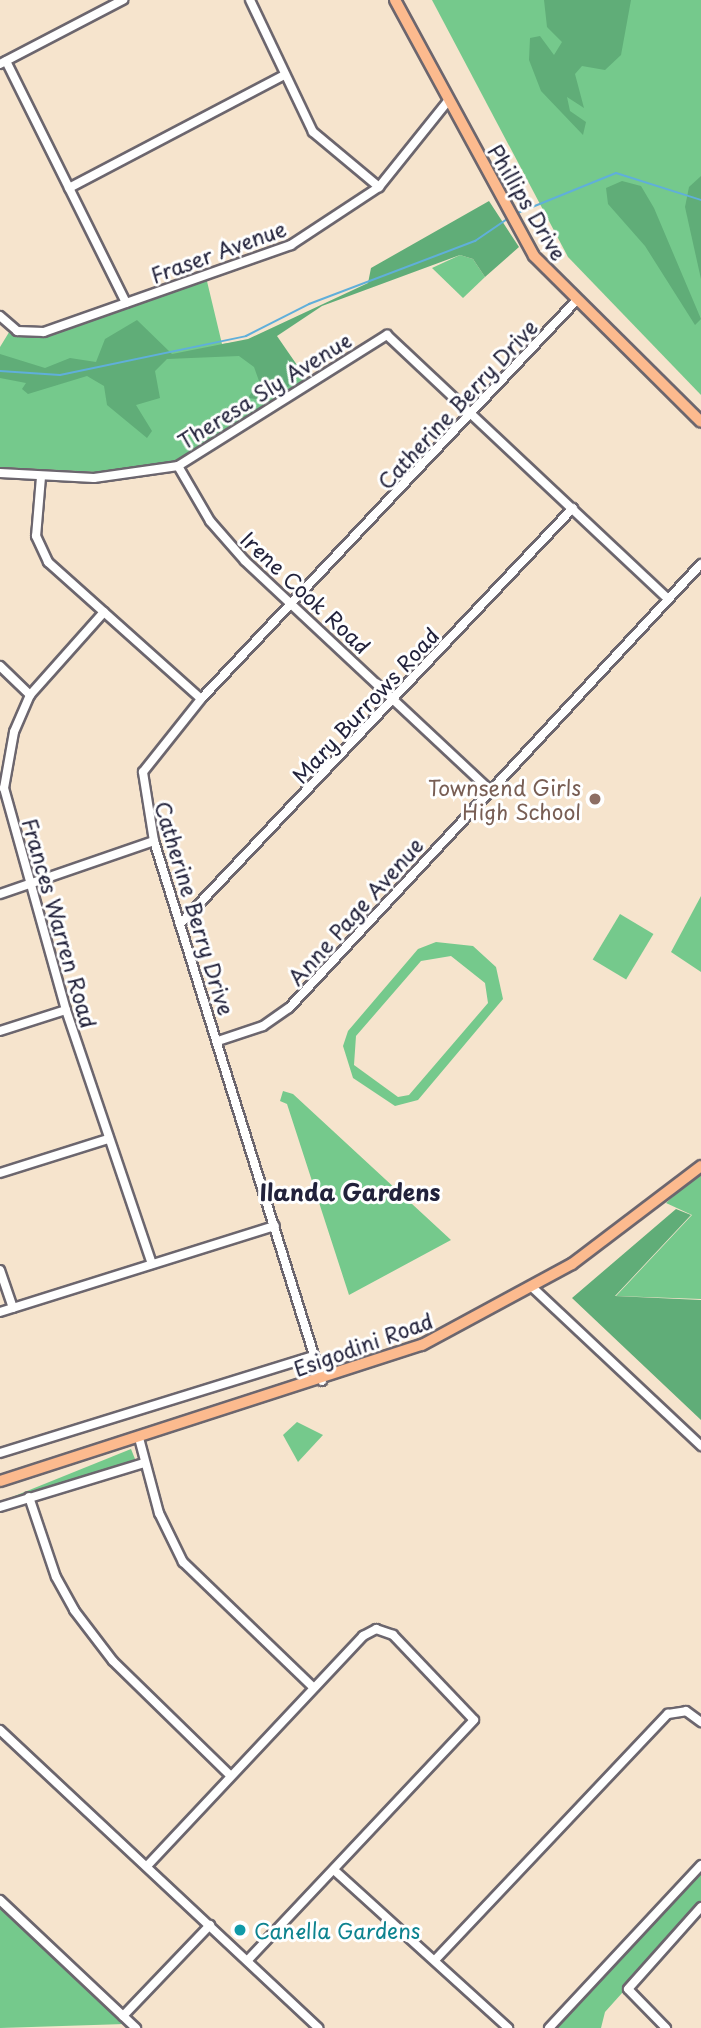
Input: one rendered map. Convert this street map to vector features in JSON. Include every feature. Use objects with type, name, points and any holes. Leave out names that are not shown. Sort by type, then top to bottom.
[{"type":"main road","name":"Phillips Drive","points":[[395,0],[447,102],[521,234],[575,302],[701,422]]},
{"type":"main road","name":"Esigodini Road","points":[[0,1481],[322,1382],[422,1345],[533,1288],[625,1227],[701,1166]]},
{"type":"street","points":[[123,0],[3,63],[126,303]]},
{"type":"street","points":[[250,0],[284,75],[326,147],[379,187]]},
{"type":"street","points":[[69,188],[284,75]]},
{"type":"street","name":"Fraser Avenue","points":[[0,316],[29,334],[291,245],[379,187],[447,102]]},
{"type":"street","name":"Catherine Berry Drive","points":[[322,1382],[218,1041],[153,841],[142,795],[144,772],[201,699],[474,414],[575,302]]},
{"type":"street","name":"Theresa Sly Avenue","points":[[0,473],[41,477],[144,474],[178,466],[385,335],[474,414]]},
{"type":"street","points":[[474,414],[668,599]]},
{"type":"street","name":"Irene Cook Road","points":[[178,466],[223,539],[290,607],[396,697],[489,789]]},
{"type":"street","points":[[41,477],[39,546],[104,612],[201,699]]},
{"type":"street","name":"Mary Burrows Road","points":[[180,924],[573,508]]},
{"type":"street","name":"Anne Page Avenue","points":[[218,1041],[262,1026],[289,1008],[489,789],[701,564]]},
{"type":"street","name":"Frances Warren Road","points":[[104,612],[30,695],[14,732],[4,788],[66,1010],[152,1264]]},
{"type":"street","points":[[0,666],[30,695]]},
{"type":"street","points":[[0,894],[153,841]]},
{"type":"street","points":[[0,1031],[66,1010]]},
{"type":"street","points":[[0,1173],[108,1139]]},
{"type":"street","points":[[0,1312],[275,1226]]},
{"type":"street","points":[[0,1270],[13,1308]]},
{"type":"street","points":[[533,1288],[701,1446]]},
{"type":"street","points":[[0,1452],[313,1356]]},
{"type":"street","points":[[139,1438],[144,1463],[183,1562],[313,1687]]},
{"type":"street","points":[[0,1507],[144,1463]]},
{"type":"street","points":[[30,1497],[56,1577],[74,1610],[113,1661],[230,1775]]},
{"type":"street","points":[[147,1866],[313,1687],[371,1631],[393,1635],[474,1720],[248,1960]]},
{"type":"street","points":[[435,1960],[668,1714],[686,1711],[701,1722]]},
{"type":"street","points":[[0,1730],[318,2028]]},
{"type":"street","points":[[549,2028],[701,1865]]},
{"type":"street","points":[[334,1870],[508,2028]]},
{"type":"street","points":[[0,1899],[136,2028]]},
{"type":"street","points":[[666,2028],[628,1989],[701,1907]]},
{"type":"street","points":[[123,2016],[210,1925]]},
{"type":"green space","points":[[432,0],[701,0],[701,395],[568,257]]},
{"type":"green space","points":[[544,0],[631,0],[621,55],[605,70],[582,66],[575,74],[584,108],[567,97],[570,111],[586,122],[583,135],[541,91],[529,60],[530,38],[540,36],[554,55],[562,42],[547,27]]},
{"type":"green space","points":[[701,176],[701,279],[685,207],[689,187]]},
{"type":"green space","points":[[622,181],[641,186],[654,208],[701,319],[695,325],[645,246],[608,204],[606,188]]},
{"type":"green space","points":[[489,201],[519,247],[485,277],[473,259],[460,255],[322,306],[277,336],[299,368],[289,386],[266,400],[248,398],[259,381],[254,367],[239,356],[167,359],[155,371],[160,398],[136,405],[152,431],[147,438],[107,405],[104,386],[87,376],[28,394],[22,389],[26,383],[0,378],[0,354],[45,368],[70,358],[96,362],[105,339],[137,320],[172,354],[248,339],[368,283],[371,268]]},
{"type":"green space","points":[[460,255],[473,259],[485,277],[463,298],[432,268]]},
{"type":"green space","points":[[206,277],[222,344],[276,337],[308,380],[177,461],[96,472],[0,467],[0,347],[11,329],[43,334]]},
{"type":"green space","points":[[701,896],[701,972],[671,952]]},
{"type":"green space","points":[[620,914],[653,934],[626,980],[593,959]]},
{"type":"green space","points":[[436,942],[473,946],[496,967],[503,999],[418,1100],[395,1106],[353,1078],[343,1046],[348,1031],[418,949]],"holes":[[[451,956],[485,983],[488,1003],[409,1095],[398,1097],[354,1065],[356,1036],[421,961]]]},
{"type":"green space","points":[[283,1091],[293,1094],[451,1240],[349,1295],[287,1104],[280,1101]]},
{"type":"green space","points":[[701,1170],[701,1299],[616,1296],[692,1215],[666,1203]]},
{"type":"green space","points":[[676,1209],[691,1215],[615,1296],[701,1300],[701,1420],[572,1298]]},
{"type":"green space","points":[[297,1422],[323,1435],[298,1462],[283,1435]]},
{"type":"green space","points":[[131,1449],[135,1459],[8,1511],[4,1500]]},
{"type":"green space","points":[[701,1868],[701,1905],[605,2012],[601,2028],[553,2028]]},
{"type":"green space","points":[[0,1906],[125,2024],[0,2028]]},
{"type":"waterway","points":[[515,214],[616,173],[701,200]]},
{"type":"waterway","points":[[0,371],[60,375],[246,336],[309,304],[475,241],[510,217]]},
{"type":"place","name":"Townsend Girls High School","points":[[595,799]]},
{"type":"place","name":"Canella Gardens","points":[[240,1930]]},
{"type":"district","name":"Ilanda Gardens","points":[[350,1192]]}]
